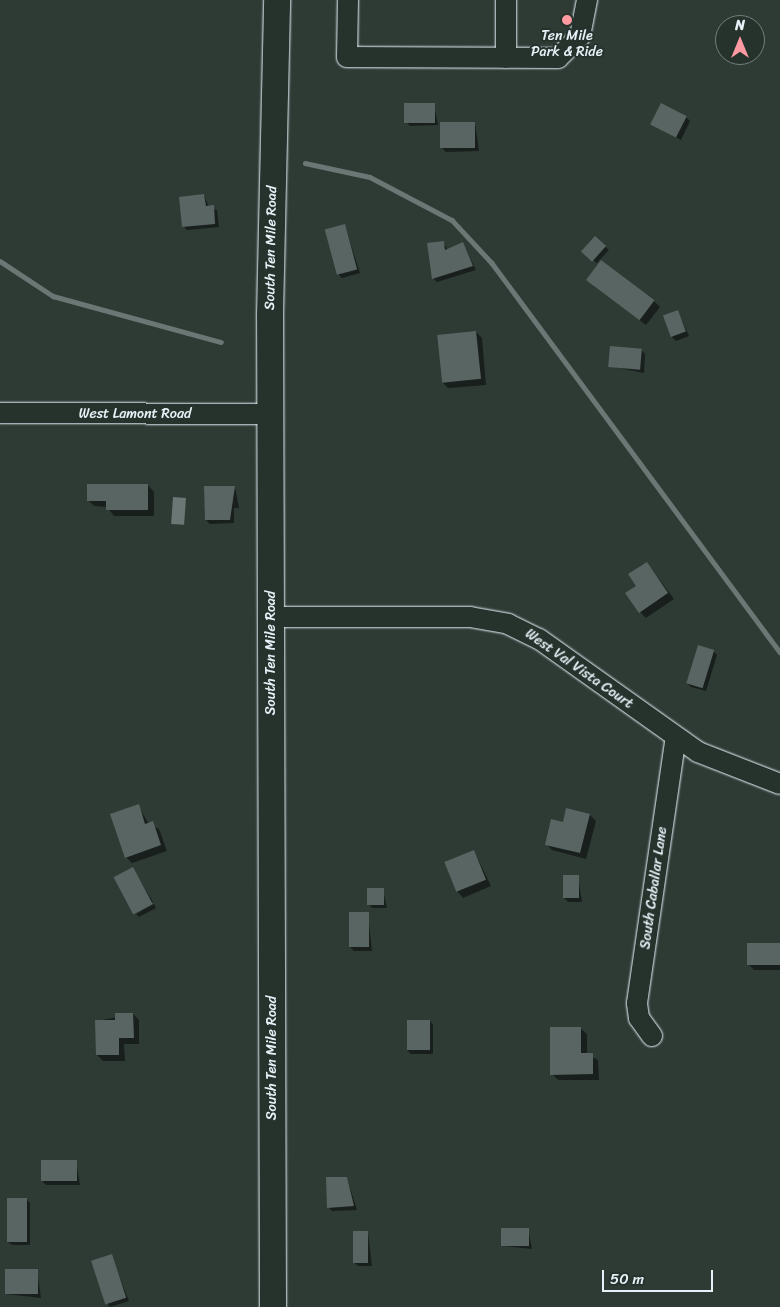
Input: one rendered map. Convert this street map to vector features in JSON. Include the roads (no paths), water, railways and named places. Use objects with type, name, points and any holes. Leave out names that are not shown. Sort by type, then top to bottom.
[{"type":"main road","name":"South Ten Mile Road","points":[[273,1307],[270,414],[277,0]]},
{"type":"street","points":[[348,0],[346,57],[506,58],[558,58],[580,36],[587,0]]},
{"type":"street","points":[[506,0],[506,58]]},
{"type":"street","name":"West Lamont Road","points":[[0,413],[270,414]]},
{"type":"street","name":"West Val Vista Court","points":[[271,617],[470,617],[508,624],[540,639],[676,737],[715,759],[780,784]]},
{"type":"street","name":"South Caballar Lane","points":[[652,1036],[639,1018],[637,1003],[676,737]]},
{"type":"waterway","points":[[305,163],[370,177],[452,220],[492,263],[780,652]]},
{"type":"waterway","points":[[0,261],[53,296],[221,342]]},
{"type":"place","name":"Ten Mile Park & Ride","points":[[567,20]]}]
